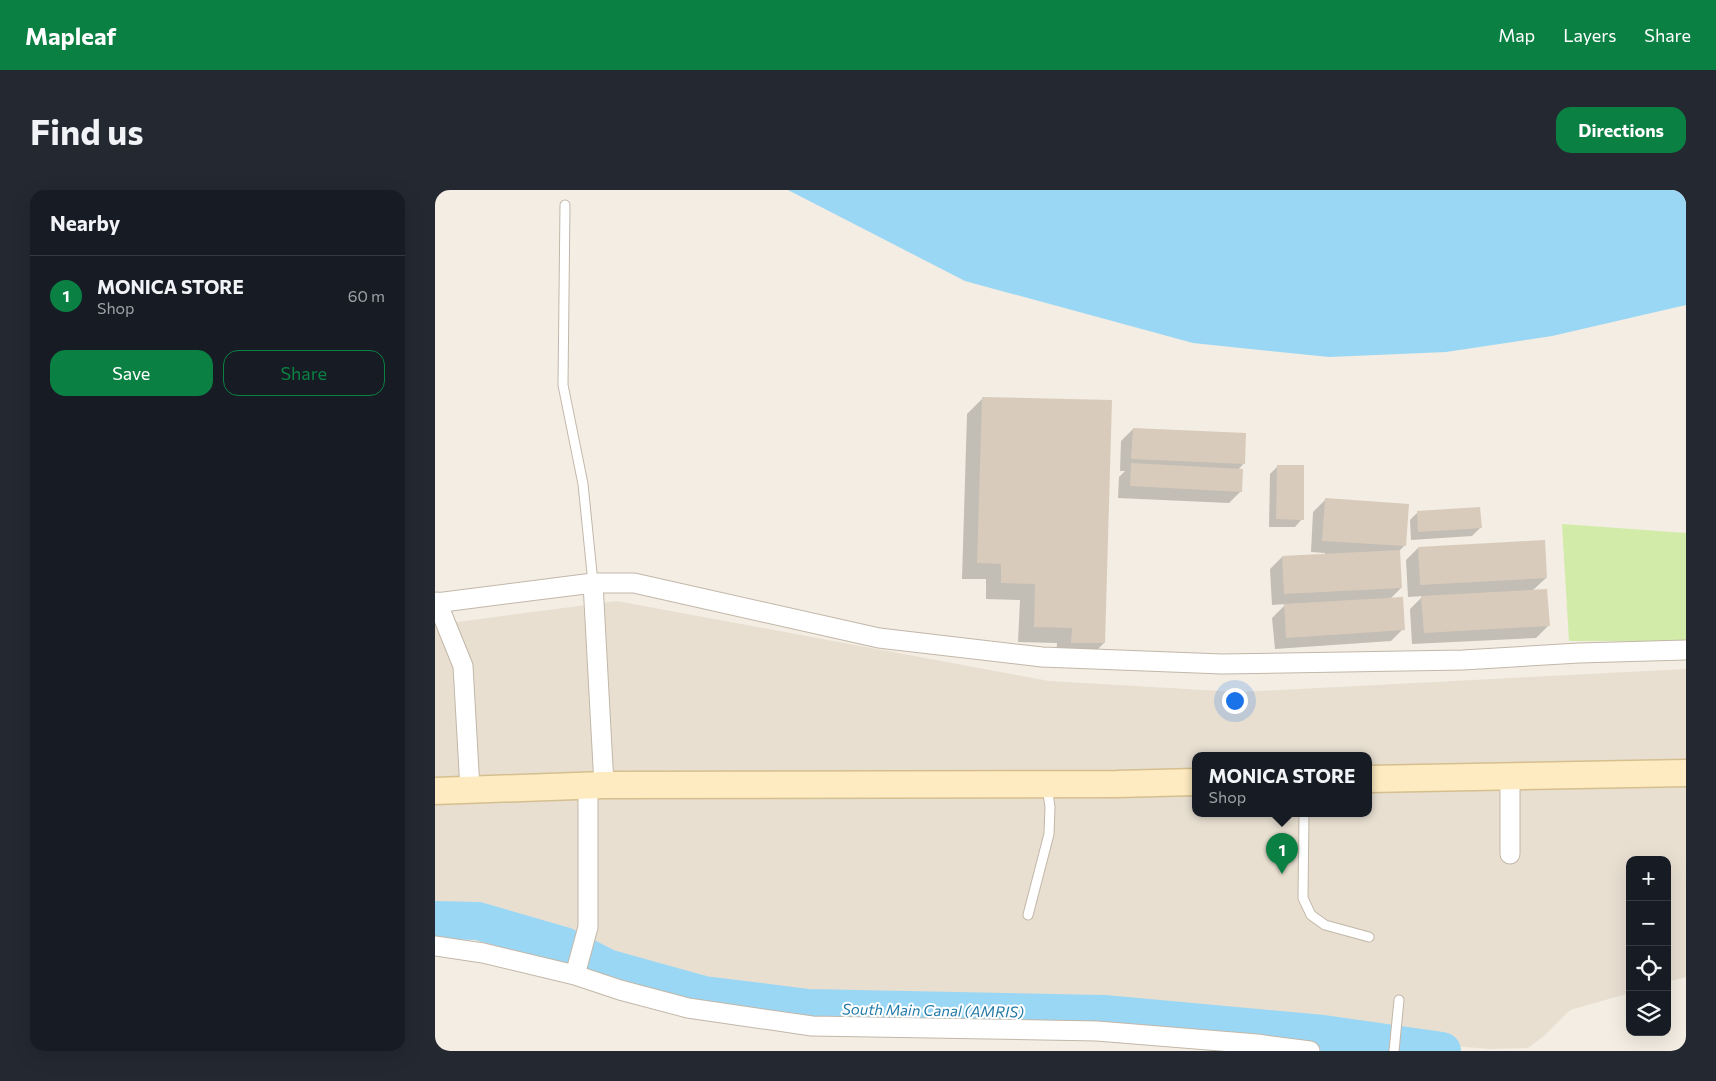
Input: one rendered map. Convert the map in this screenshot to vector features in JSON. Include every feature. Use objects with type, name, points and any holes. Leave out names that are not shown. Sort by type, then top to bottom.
[{"type":"street","points":[[577,969],[588,927],[596,785],[593,583]]},
{"type":"street","points":[[469,789],[463,666],[436,602],[593,583],[642,584],[879,638],[1043,658],[1222,664],[1463,660],[1579,653],[1686,650]]},
{"type":"street","points":[[1372,779],[1686,773]]},
{"type":"street","points":[[1510,776],[1510,854]]},
{"type":"street","points":[[435,791],[596,785],[1192,782]]},
{"type":"street","points":[[435,946],[577,969],[620,990],[688,1008],[812,1026],[1097,1031],[1257,1044],[1310,1051]]},
{"type":"lane","points":[[565,205],[563,385],[583,484],[593,583]]},
{"type":"lane","points":[[1028,915],[1049,834],[1050,807],[1047,784]]},
{"type":"lane","points":[[1304,817],[1303,898],[1311,915],[1325,925],[1369,937]]},
{"type":"lane","points":[[1394,1051],[1399,1000]]},
{"type":"shaded area","points":[[617,601],[1049,681],[1239,692],[1686,669],[1686,977],[1671,981],[1671,856],[1626,856],[1626,994],[1570,1010],[1544,1036],[1528,1048],[1491,1049],[1013,1013],[808,1008],[704,995],[607,968],[564,946],[478,921],[435,920],[435,625]]},
{"type":"green space","points":[[1562,524],[1686,533],[1686,641],[1569,641]]},
{"type":"water","points":[[788,190],[1686,190],[1686,305],[1552,336],[1446,352],[1329,357],[1193,343],[965,281]]},
{"type":"building","points":[[982,397],[1112,400],[1105,643],[1071,643],[1072,628],[1034,627],[1035,584],[1001,583],[1001,564],[977,563]]},
{"type":"building","points":[[1133,428],[1246,433],[1245,464],[1131,459]]},
{"type":"building","points":[[1131,463],[1243,469],[1242,492],[1130,486]]},
{"type":"building","points":[[1277,465],[1304,465],[1304,520],[1276,519]]},
{"type":"building","points":[[1325,498],[1409,504],[1406,546],[1322,541]]},
{"type":"building","points":[[1480,507],[1482,528],[1418,532],[1417,511]]},
{"type":"building","points":[[1545,540],[1547,578],[1420,585],[1418,547]]},
{"type":"building","points":[[1400,550],[1402,588],[1284,594],[1282,556]]},
{"type":"building","points":[[1547,589],[1550,626],[1424,633],[1421,596]]},
{"type":"building","points":[[1403,597],[1405,630],[1286,638],[1284,604]]},
{"type":"waterway","name":"South Main Canal (AMRIS)","points":[[435,920],[478,921],[564,946],[607,968],[704,995],[808,1008],[1104,1014],[1323,1034],[1442,1051]]},
{"type":"place","name":"MONICA STORE","points":[[1282,874]]}]
